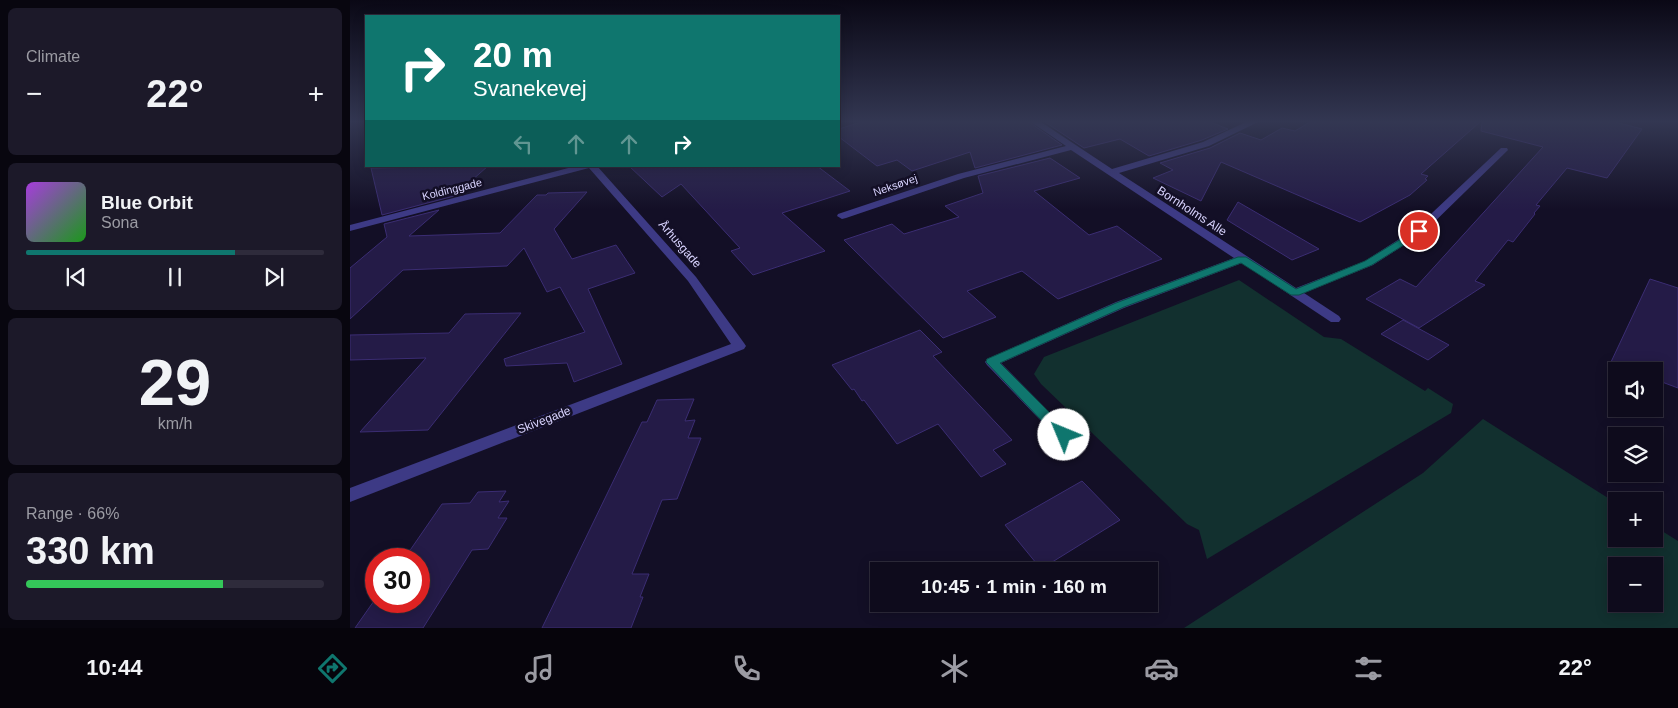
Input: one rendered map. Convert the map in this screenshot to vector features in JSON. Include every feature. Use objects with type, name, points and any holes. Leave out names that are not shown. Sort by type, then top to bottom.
[{"type":"street","name":"Neksøvej","points":[[842,216],[961,176],[1056,151]]},
{"type":"street","name":"Bornholms Alle","points":[[1079,151],[1335,319]]},
{"type":"street","points":[[1111,172],[1181,151]]},
{"type":"street","points":[[1295,293],[1369,263],[1419,231],[1503,151]]},
{"type":"street","name":"Koldinggade","points":[[350,228],[584,167]]},
{"type":"street","name":"Århusgade","points":[[593,167],[692,278],[739,346]]},
{"type":"street","points":[[1076,448],[992,362],[1120,305],[1242,259]]},
{"type":"street","name":"Skivegade","points":[[350,495],[739,346]]},
{"type":"green space","points":[[1239,280],[1324,337],[1341,339],[1425,391],[1428,388],[1453,404],[1451,413],[1207,559],[1199,530],[1187,524],[1041,384],[1034,374],[1044,357]]},
{"type":"green space","points":[[1483,419],[1608,498],[1608,547],[1663,547],[1663,532],[1678,541],[1678,628],[1184,628],[1423,473]]},
{"type":"building","points":[[858,151],[1038,151],[975,168],[970,152],[912,171],[897,160],[877,166]]},
{"type":"building","points":[[1141,151],[1165,151],[1149,156]]},
{"type":"building","points":[[1199,151],[1447,151],[1421,174],[1428,176],[1425,179],[1427,180],[1410,195],[1360,222],[1221,162],[1201,201],[1153,178],[1173,170],[1160,163]]},
{"type":"building","points":[[1539,151],[1626,151],[1607,178],[1567,168],[1536,205],[1540,206],[1513,242],[1508,240],[1475,281],[1485,285],[1419,328],[1366,299],[1400,279],[1416,287]]},
{"type":"building","points":[[1050,158],[1080,178],[1034,191],[1089,235],[1117,226],[1162,259],[1058,299],[1022,271],[967,291],[996,317],[943,338],[844,240],[892,224],[904,234],[959,217],[945,206],[983,193],[978,176]]},
{"type":"building","points":[[487,167],[454,196],[382,215],[371,168]]},
{"type":"building","points":[[630,167],[818,167],[850,191],[782,213],[825,251],[753,275],[731,251],[740,248],[681,184],[662,197]]},
{"type":"building","points":[[587,192],[554,229],[572,259],[616,245],[635,273],[588,289],[622,364],[574,382],[567,363],[506,366],[504,359],[585,332],[560,287],[547,292],[524,248],[507,266],[403,270],[350,319],[350,268],[387,237],[384,224],[439,210],[409,236],[500,233],[537,195]]},
{"type":"building","points":[[1238,202],[1319,249],[1292,260],[1227,220]]},
{"type":"building","points":[[1650,279],[1678,288],[1678,388],[1663,382],[1663,362],[1611,362]]},
{"type":"building","points":[[521,313],[428,430],[360,432],[426,358],[350,360],[350,335],[449,333],[465,314]]},
{"type":"building","points":[[1403,320],[1449,345],[1428,360],[1381,334]]},
{"type":"building","points":[[920,330],[942,352],[933,356],[1012,440],[993,450],[1006,464],[981,477],[938,424],[897,444],[864,400],[862,401],[854,389],[852,390],[832,365]]},
{"type":"building","points":[[694,399],[685,421],[695,420],[688,438],[701,438],[677,499],[662,500],[632,574],[649,574],[640,597],[643,597],[631,628],[542,628],[642,422],[647,422],[657,400]]},
{"type":"building","points":[[1082,481],[1120,520],[1052,562],[1035,562],[1005,525]]},
{"type":"building","points":[[506,491],[499,502],[509,501],[498,518],[507,518],[488,549],[472,550],[423,628],[355,628],[366,613],[430,613],[430,548],[412,548],[442,504],[470,503],[478,492]]},
{"type":"route","points":[[1064,435],[992,362],[1120,305],[1242,259],[1295,293],[1369,263],[1419,231]]}]
